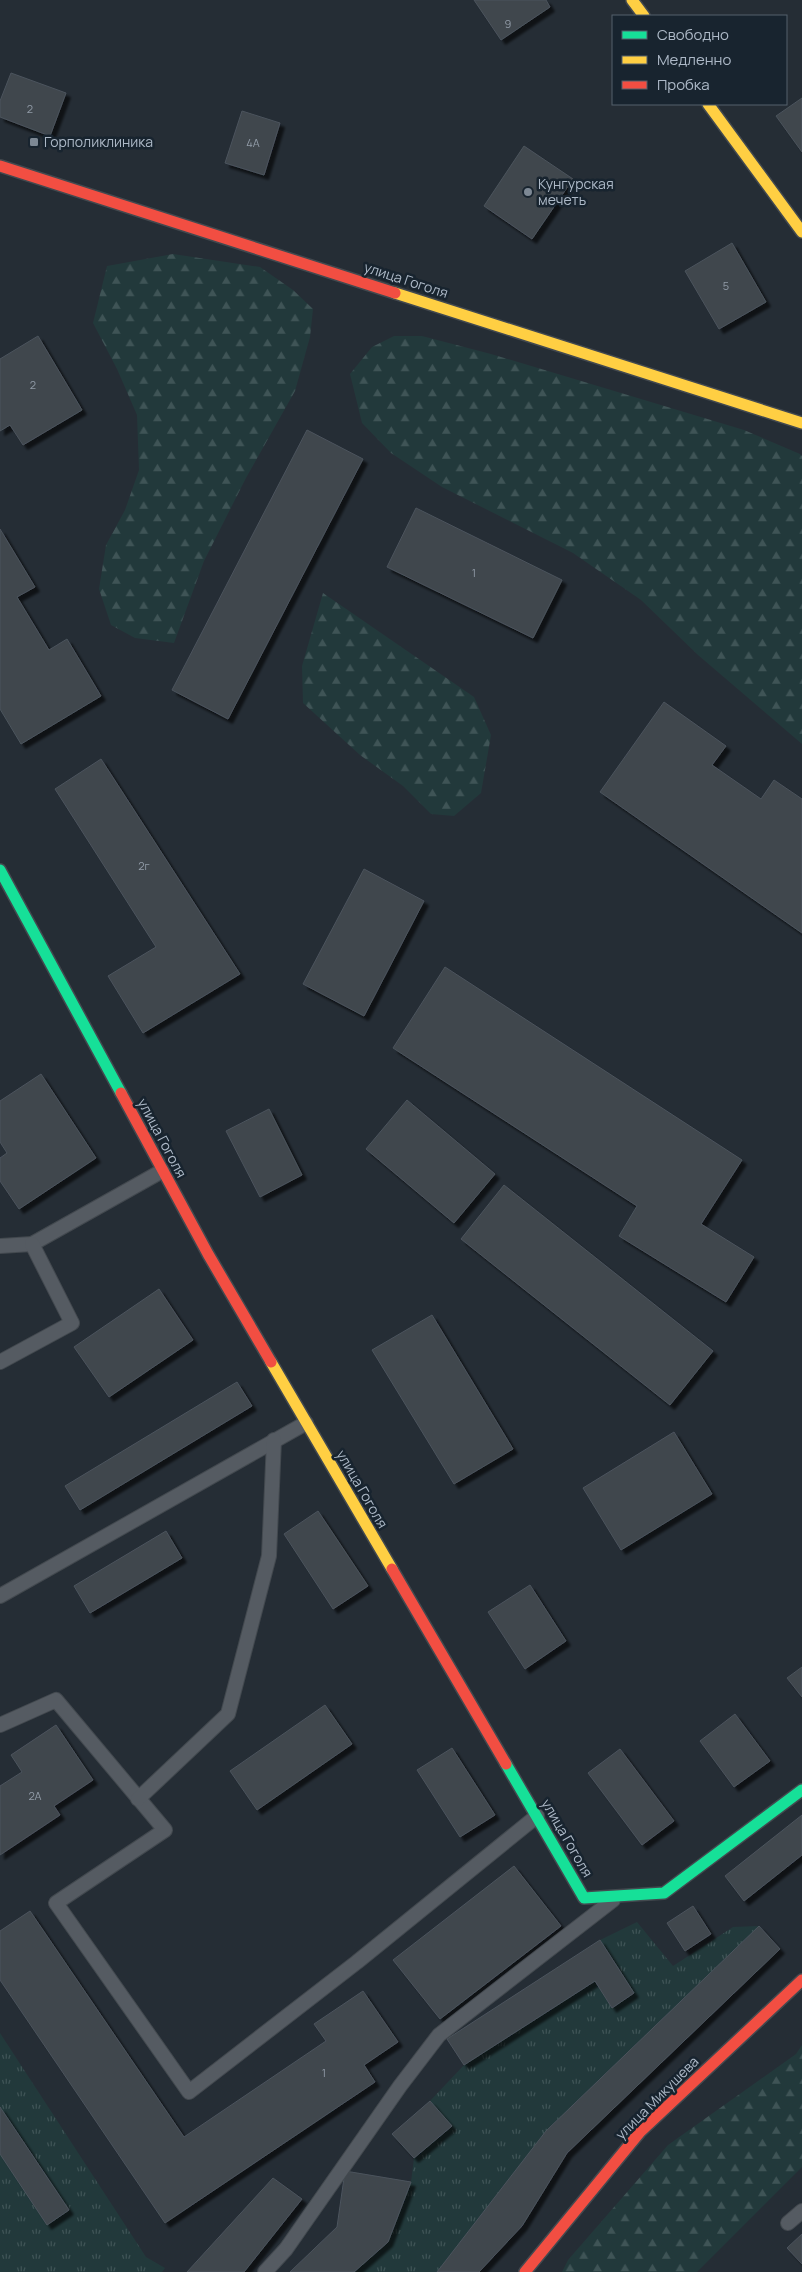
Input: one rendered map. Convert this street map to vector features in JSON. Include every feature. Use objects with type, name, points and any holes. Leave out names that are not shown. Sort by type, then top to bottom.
[{"type":"street","points":[[632,0],[643,15]]},
{"type":"street","points":[[709,105],[802,232]]},
{"type":"street","name":"улица Гоголя","points":[[0,166],[802,423]]},
{"type":"street","name":"улица Гоголя","points":[[0,870],[208,1254],[584,1898],[664,1893],[802,1790]]},
{"type":"street","name":"улица Микушева","points":[[525,2272],[640,2132],[802,1980]]},
{"type":"lane","points":[[0,1246],[32,1244],[162,1171]]},
{"type":"lane","points":[[0,1362],[72,1323],[32,1244]]},
{"type":"lane","points":[[0,1596],[306,1423]]},
{"type":"lane","points":[[138,1799],[228,1714],[269,1556],[274,1440]]},
{"type":"lane","points":[[0,1725],[56,1700],[165,1830],[56,1903],[189,2092],[357,1962],[537,1816]]},
{"type":"lane","points":[[265,2272],[286,2249],[400,2086],[439,2035],[618,1896]]},
{"type":"lane","points":[[788,2223],[802,2211]]},
{"type":"green space","points":[[173,254],[260,267],[293,290],[313,309],[310,337],[295,391],[246,478],[204,561],[174,643],[135,638],[111,625],[99,589],[106,545],[125,510],[139,470],[137,415],[117,369],[93,323],[107,266]]},
{"type":"green space","points":[[394,336],[422,336],[491,354],[744,430],[802,456],[802,744],[698,655],[641,600],[573,553],[442,487],[391,453],[362,423],[350,374],[372,347]]},
{"type":"green space","points":[[323,593],[474,697],[491,735],[481,793],[454,816],[431,814],[403,786],[360,755],[303,703],[302,666]]},
{"type":"green space","points":[[637,1922],[673,1966],[733,1927],[759,1926],[546,2131],[437,2272],[354,2272],[388,2242],[411,2182],[414,2158],[452,2126],[430,2101],[464,2065],[595,1981],[612,2008],[634,1994],[600,1940]]},
{"type":"green space","points":[[0,2033],[146,2257],[165,2268],[162,2272],[0,2272]]},
{"type":"green space","points":[[802,2045],[802,2167],[697,2272],[562,2272],[568,2260],[668,2145],[796,2054]]},
{"type":"building","points":[[474,0],[546,0],[550,7],[501,40]]},
{"type":"building","points":[[11,73],[66,93],[50,136],[0,117],[0,101]]},
{"type":"building","points":[[802,98],[802,152],[776,116]]},
{"type":"building","points":[[242,111],[280,123],[264,175],[225,163]]},
{"type":"building","name":"Кунгурская мечеть","points":[[524,146],[573,179],[532,239],[484,206]]},
{"type":"building","points":[[732,243],[766,302],[719,329],[685,271]]},
{"type":"building","points":[[38,336],[82,410],[23,445],[10,425],[0,431],[0,359]]},
{"type":"building","points":[[307,430],[363,459],[228,719],[172,690]]},
{"type":"building","points":[[416,508],[562,580],[533,638],[387,567]]},
{"type":"building","points":[[0,529],[35,587],[17,597],[49,650],[67,639],[101,696],[21,744],[0,709]]},
{"type":"building","points":[[664,702],[726,746],[712,765],[761,799],[774,780],[802,799],[802,933],[600,792]]},
{"type":"building","points":[[101,759],[240,974],[143,1033],[108,976],[156,947],[55,789]]},
{"type":"building","points":[[364,869],[424,901],[364,1016],[303,984]]},
{"type":"building","points":[[445,967],[742,1160],[701,1224],[754,1257],[726,1302],[619,1236],[637,1206],[393,1048]]},
{"type":"building","points":[[41,1074],[96,1158],[19,1209],[0,1181],[0,1158],[7,1153],[0,1142],[0,1101]]},
{"type":"building","points":[[407,1100],[495,1174],[454,1223],[366,1149]]},
{"type":"building","points":[[269,1109],[302,1175],[260,1197],[226,1131]]},
{"type":"building","points":[[504,1185],[713,1351],[670,1405],[461,1239]]},
{"type":"building","points":[[159,1289],[193,1340],[109,1397],[74,1347]]},
{"type":"building","points":[[432,1315],[513,1449],[454,1484],[372,1350]]},
{"type":"building","points":[[237,1382],[252,1406],[80,1510],[65,1486]]},
{"type":"building","points":[[674,1432],[712,1494],[621,1550],[583,1488]]},
{"type":"building","points":[[318,1511],[368,1586],[333,1609],[284,1534]]},
{"type":"building","points":[[166,1531],[182,1558],[90,1613],[74,1586]]},
{"type":"building","points":[[530,1585],[566,1641],[525,1669],[488,1612]]},
{"type":"building","points":[[802,1667],[802,1697],[787,1678]]},
{"type":"building","points":[[325,1705],[352,1744],[257,1810],[230,1771]]},
{"type":"building","points":[[735,1714],[770,1761],[734,1787],[700,1741]]},
{"type":"building","points":[[56,1725],[93,1780],[54,1806],[60,1815],[0,1855],[0,1786],[22,1772],[11,1755]]},
{"type":"building","points":[[452,1748],[495,1815],[460,1837],[417,1770]]},
{"type":"building","points":[[620,1749],[674,1821],[642,1845],[588,1773]]},
{"type":"building","points":[[802,1815],[802,1855],[744,1901],[725,1876]]},
{"type":"building","points":[[514,1866],[561,1926],[440,2019],[393,1960]]},
{"type":"building","points":[[693,1906],[711,1934],[685,1951],[667,1923]]},
{"type":"building","points":[[30,1911],[184,2137],[326,2041],[314,2024],[363,1991],[398,2042],[364,2065],[375,2082],[165,2223],[0,1980],[0,1931]]},
{"type":"building","points":[[759,1926],[780,1949],[567,2153],[522,2226],[479,2272],[437,2272],[546,2131]]},
{"type":"building","points":[[600,1940],[634,1993],[612,2008],[595,1981],[464,2065],[447,2039]]},
{"type":"building","points":[[430,2101],[452,2126],[414,2158],[392,2134]]},
{"type":"building","points":[[0,2107],[69,2210],[47,2225],[0,2154]]},
{"type":"building","points":[[345,2171],[411,2182],[388,2242],[354,2272],[290,2272],[337,2227]]},
{"type":"building","points":[[273,2178],[302,2199],[244,2272],[187,2272]]},
{"type":"building","points":[[802,2234],[802,2264],[787,2248]]},
{"type":"traffic: fast","points":[[0,870],[121,1093]]},
{"type":"traffic: fast","points":[[506,1764],[584,1898],[664,1893],[802,1790]]},
{"type":"traffic: slow","points":[[632,0],[643,15]]},
{"type":"traffic: slow","points":[[709,105],[802,232]]},
{"type":"traffic: slow","points":[[395,293],[802,423]]},
{"type":"traffic: slow","points":[[271,1362],[392,1569]]},
{"type":"traffic: jam","points":[[0,166],[395,293]]},
{"type":"traffic: jam","points":[[121,1093],[208,1254],[271,1362]]},
{"type":"traffic: jam","points":[[392,1569],[506,1764]]},
{"type":"traffic: jam","points":[[525,2272],[640,2132],[802,1980]]},
{"type":"place","name":"Горполиклиника","points":[[34,142]]},
{"type":"place","name":"Кунгурская мечеть","points":[[528,192]]}]
